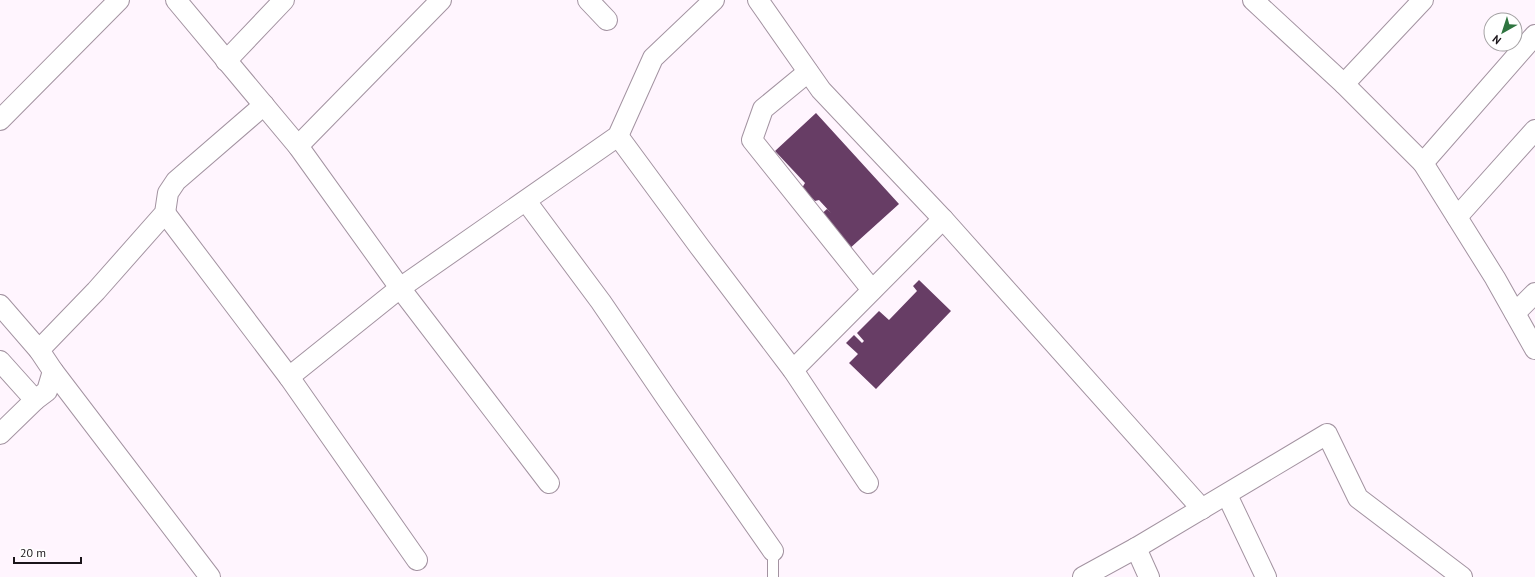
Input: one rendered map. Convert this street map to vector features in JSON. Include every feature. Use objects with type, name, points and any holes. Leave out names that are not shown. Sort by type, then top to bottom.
[{"type":"street","points":[[1,117],[119,0]]},
{"type":"street","points":[[176,0],[298,146],[400,288],[549,483]]},
{"type":"street","points":[[226,61],[284,0]]},
{"type":"street","points":[[298,146],[441,0]]},
{"type":"street","points":[[588,0],[607,20]]},
{"type":"street","points":[[289,377],[400,288],[618,136],[653,58],[714,0]]},
{"type":"street","points":[[758,0],[821,90],[942,219],[1202,509]]},
{"type":"street","points":[[1344,84],[1423,0]]},
{"type":"street","points":[[1264,4],[1424,163],[1515,313],[1535,349]]},
{"type":"street","points":[[1424,163],[1535,35]]},
{"type":"street","points":[[808,72],[763,109],[752,140],[872,290]]},
{"type":"street","points":[[39,350],[96,291],[165,213],[168,193],[176,181],[264,105]]},
{"type":"street","points":[[1457,217],[1535,130]]},
{"type":"street","points":[[618,136],[793,370],[868,483]]},
{"type":"street","points":[[526,201],[601,302],[671,406],[773,551]]},
{"type":"street","points":[[165,213],[289,377],[417,560]]},
{"type":"street","points":[[793,370],[942,219]]},
{"type":"street","points":[[1515,313],[1535,293]]},
{"type":"street","points":[[0,305],[39,350],[53,371],[210,577]]},
{"type":"street","points":[[0,361],[35,400]]},
{"type":"street","points":[[0,434],[35,400],[47,391],[53,371]]},
{"type":"street","points":[[1083,577],[1227,495],[1327,434],[1358,498],[1462,577]]},
{"type":"street","points":[[1227,495],[1266,577]]},
{"type":"street","points":[[1136,548],[1149,577]]},
{"type":"lane","points":[[773,551],[773,577]]},
{"type":"building","points":[[816,113],[899,204],[848,250],[818,217],[827,209],[831,213],[819,200],[815,201],[802,188],[805,183],[775,151]]},
{"type":"building","points":[[919,280],[951,311],[876,389],[849,363],[858,354],[846,343],[854,335],[862,343],[864,341],[857,333],[879,311],[889,320],[917,291],[913,286]]}]
